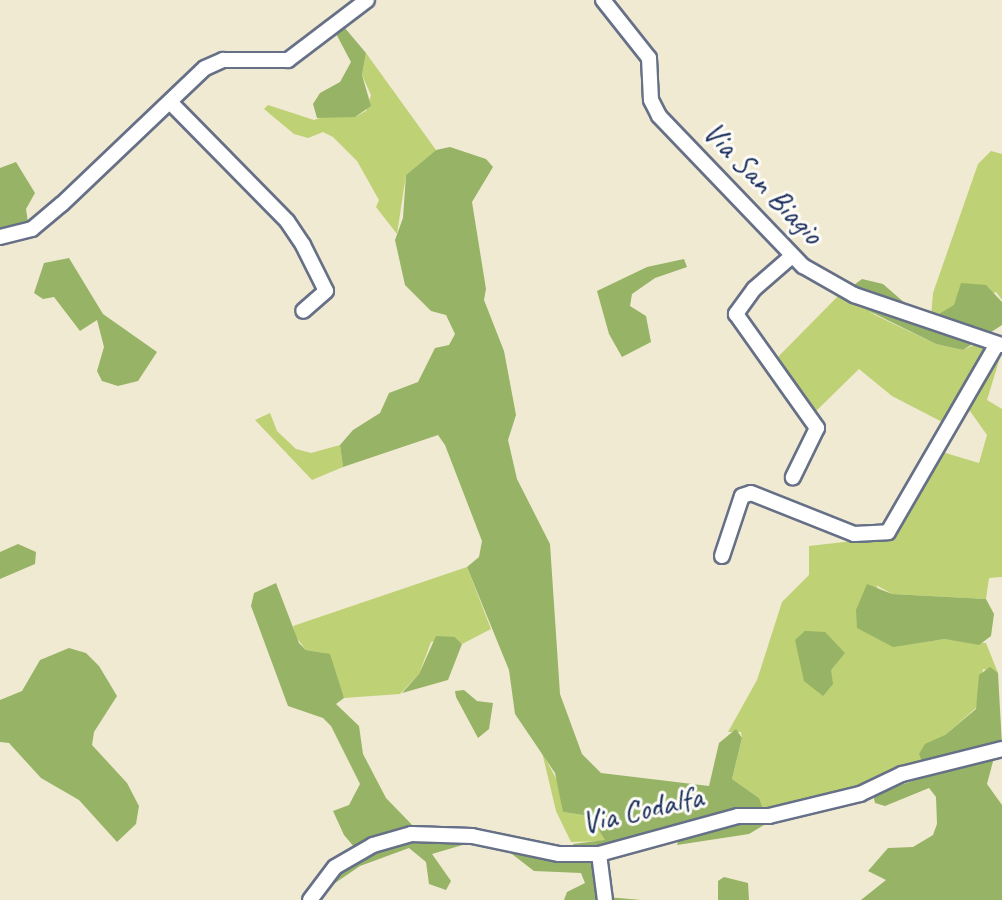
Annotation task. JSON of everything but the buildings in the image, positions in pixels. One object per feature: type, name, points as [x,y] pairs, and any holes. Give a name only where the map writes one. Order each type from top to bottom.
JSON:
[{"type":"street","points":[[0,237],[32,229],[171,103],[205,68],[223,60],[288,60],[367,0]]},
{"type":"street","name":"Via San Biagio","points":[[603,0],[649,58],[651,100],[659,116],[792,256],[854,295],[999,345]]},
{"type":"street","points":[[171,103],[287,221],[303,245],[326,291],[303,311]]},
{"type":"street","points":[[792,256],[754,289],[736,314],[817,428],[793,477]]},
{"type":"street","points":[[722,556],[742,496],[751,493],[854,534],[888,532],[999,345]]},
{"type":"street","name":"Via Codalfa","points":[[310,900],[335,867],[373,845],[411,834],[452,834],[559,854],[599,854],[738,816],[769,816],[860,794],[902,774],[1002,749]]},
{"type":"street","points":[[599,854],[605,900]]},
{"type":"green space","points":[[339,21],[366,53],[362,75],[371,106],[355,117],[317,118],[313,104],[320,93],[340,82],[351,62],[333,28]]},
{"type":"green space","points":[[366,53],[436,150],[406,175],[397,234],[376,207],[379,200],[357,161],[333,137],[323,132],[308,138],[294,134],[264,109],[268,105],[314,120],[332,114],[355,117],[366,111],[371,95],[362,75]]},
{"type":"green space","points":[[450,147],[486,159],[493,167],[472,202],[486,289],[484,300],[504,351],[516,415],[508,440],[517,479],[550,544],[560,694],[582,754],[601,773],[709,786],[719,743],[736,729],[742,738],[732,779],[759,798],[763,810],[576,852],[573,844],[605,840],[590,816],[563,812],[555,773],[515,714],[509,670],[467,567],[479,557],[482,541],[445,445],[438,435],[343,467],[340,445],[353,430],[380,413],[389,393],[418,382],[435,348],[449,345],[455,334],[446,315],[431,311],[405,285],[395,240],[403,218],[406,175],[436,150]]},
{"type":"green space","points":[[991,151],[1002,154],[1002,300],[996,292],[931,317],[933,293],[978,164]]},
{"type":"green space","points":[[16,162],[35,193],[26,209],[28,222],[0,230],[0,168]]},
{"type":"green space","points":[[69,258],[103,314],[157,352],[138,381],[118,386],[102,381],[97,371],[104,347],[97,320],[80,331],[54,297],[43,299],[34,293],[44,263]]},
{"type":"green space","points":[[684,259],[687,267],[655,278],[632,294],[630,306],[646,316],[651,342],[622,357],[609,334],[597,291],[647,267]]},
{"type":"green space","points":[[862,279],[883,284],[914,311],[934,317],[954,305],[961,283],[986,285],[1002,302],[1002,325],[963,350],[936,344],[861,307],[850,288]]},
{"type":"green space","points":[[842,292],[875,315],[936,344],[963,350],[982,341],[990,344],[944,423],[892,396],[859,369],[813,414],[775,360]]},
{"type":"green space","points":[[997,346],[1002,351],[987,400],[1002,409],[1002,577],[989,578],[986,599],[892,594],[876,585],[909,644],[945,639],[986,643],[998,673],[983,669],[976,708],[945,735],[924,766],[849,793],[759,811],[759,798],[732,779],[742,738],[741,732],[728,732],[757,680],[782,602],[809,575],[809,546],[888,537],[939,451],[979,463],[987,435],[965,404]]},
{"type":"green space","points":[[270,413],[277,431],[296,449],[311,453],[340,445],[343,467],[312,480],[255,420]]},
{"type":"green space","points":[[18,544],[36,552],[35,564],[0,579],[0,552]]},
{"type":"green space","points":[[467,567],[491,629],[462,644],[455,637],[431,642],[419,674],[400,694],[344,698],[324,653],[306,650],[296,637],[293,626]]},
{"type":"green space","points":[[276,583],[299,643],[306,650],[330,654],[344,698],[336,704],[359,726],[363,754],[386,798],[416,829],[355,848],[344,835],[333,811],[349,805],[360,784],[331,726],[323,718],[288,706],[251,606],[254,593]]},
{"type":"green space","points":[[867,584],[892,594],[986,599],[994,614],[991,636],[979,645],[945,639],[893,647],[857,628],[856,610]]},
{"type":"green space","points":[[805,631],[825,632],[845,653],[831,670],[833,684],[823,696],[804,681],[795,640]]},
{"type":"green space","points":[[436,636],[455,637],[462,644],[448,680],[402,693],[419,674]]},
{"type":"green space","points":[[69,648],[86,653],[99,666],[117,696],[94,732],[92,745],[127,783],[139,806],[136,824],[117,842],[79,800],[41,778],[9,743],[0,742],[0,700],[22,691],[40,660]]},
{"type":"green space","points":[[990,667],[998,673],[1002,745],[924,766],[919,754],[925,744],[945,735],[976,709],[979,675]]},
{"type":"green space","points":[[464,690],[477,701],[493,703],[489,729],[478,738],[456,697],[455,691]]},
{"type":"green space","points":[[542,752],[560,786],[563,812],[590,816],[606,841],[571,842],[556,811]]},
{"type":"green space","points":[[995,754],[987,784],[1002,805],[1002,900],[861,900],[886,880],[868,871],[888,848],[913,847],[933,835],[937,824],[936,797],[929,788],[885,806],[875,803],[873,794]]},
{"type":"green space","points":[[734,820],[769,822],[749,834],[677,845],[680,837]]},
{"type":"green space","points":[[396,840],[476,841],[432,854],[451,881],[446,890],[429,884],[426,862],[409,848],[360,866],[319,894],[336,868]]},
{"type":"green space","points":[[500,845],[598,855],[607,897],[641,900],[564,900],[567,892],[585,883],[581,873],[534,871]]},
{"type":"green space","points":[[724,877],[748,883],[749,900],[718,900],[718,881]]}]
